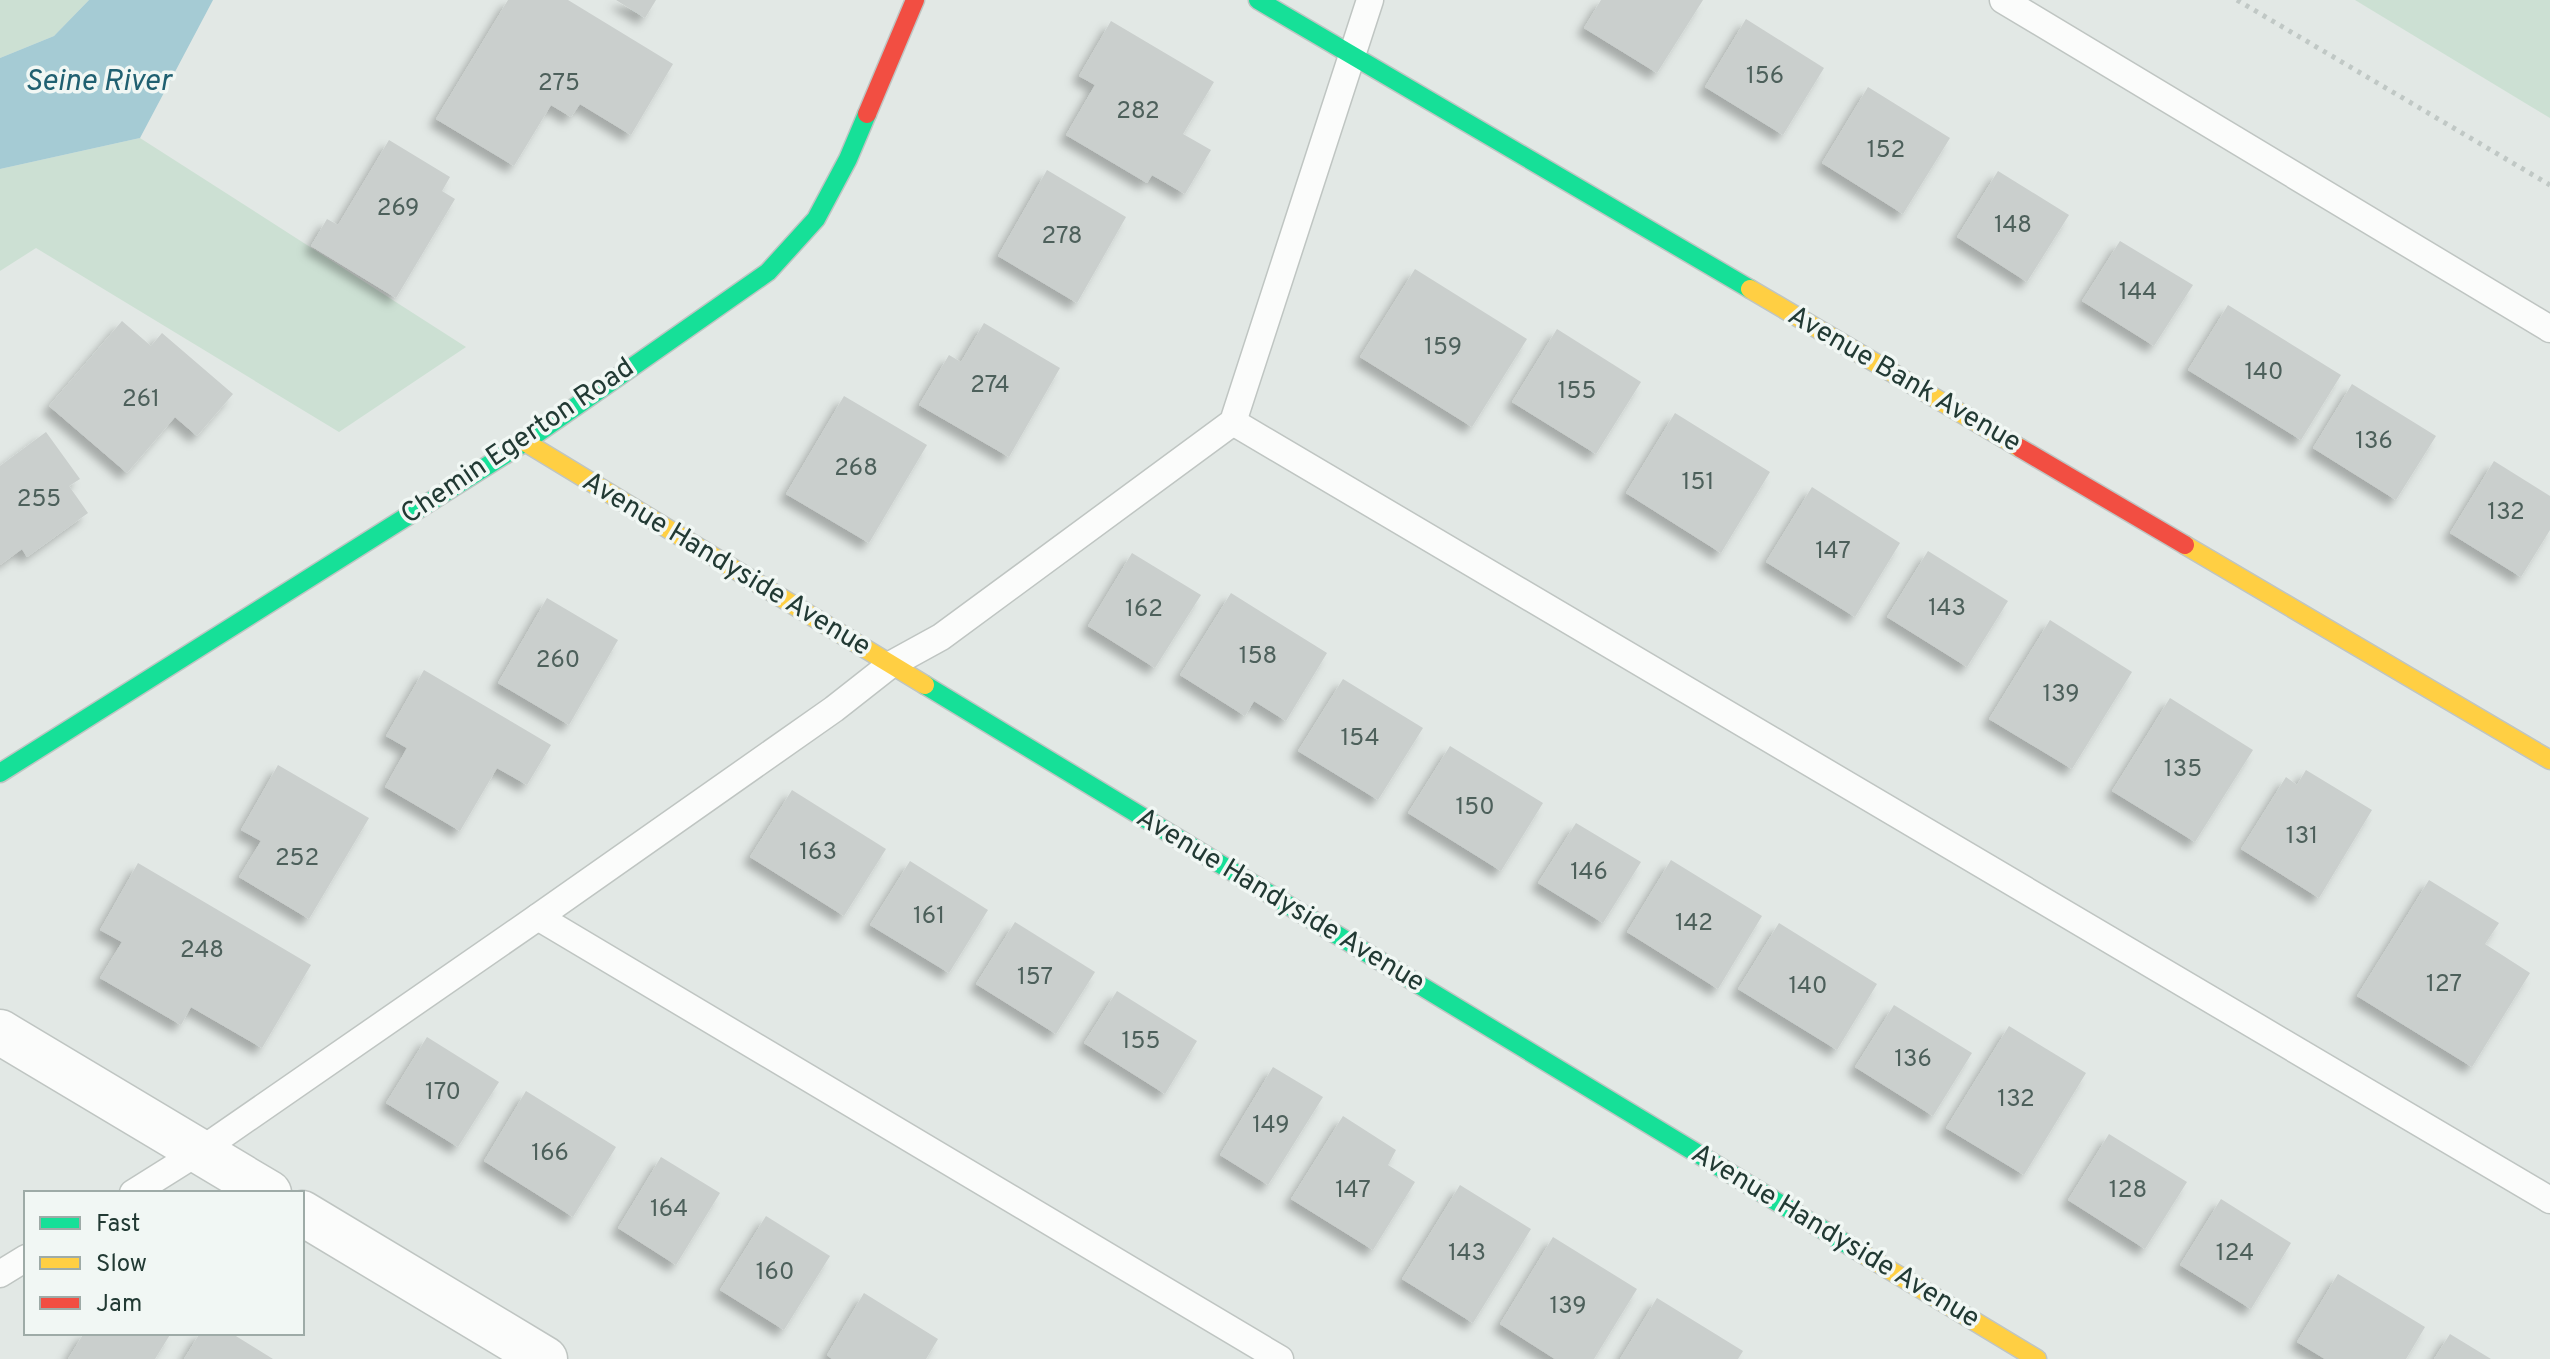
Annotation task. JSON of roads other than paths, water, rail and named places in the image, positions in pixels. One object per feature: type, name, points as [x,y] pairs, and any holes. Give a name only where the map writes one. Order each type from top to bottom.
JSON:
[{"type":"street","name":"Chemin Egerton Road","points":[[0,773],[525,442],[768,272],[816,219],[848,159],[915,0]]},
{"type":"street","name":"Avenue Bank Avenue","points":[[1258,0],[2550,760]]},
{"type":"street","name":"Avenue Handyside Avenue","points":[[525,442],[2037,1359]]},
{"type":"street","points":[[0,1032],[266,1191]]},
{"type":"street","points":[[304,1214],[545,1359]]},
{"type":"lane","points":[[136,1191],[200,1151],[538,917],[834,709],[890,665],[941,637],[1233,422],[1370,0]]},
{"type":"lane","points":[[2003,0],[2550,329]]},
{"type":"lane","points":[[1233,422],[2550,1200]]},
{"type":"lane","points":[[538,917],[1280,1359]]},
{"type":"lane","points":[[0,1274],[24,1259]]},
{"type":"water","name":"Seine River","points":[[89,0],[213,0],[140,138],[0,169],[0,58],[54,36]]}]
